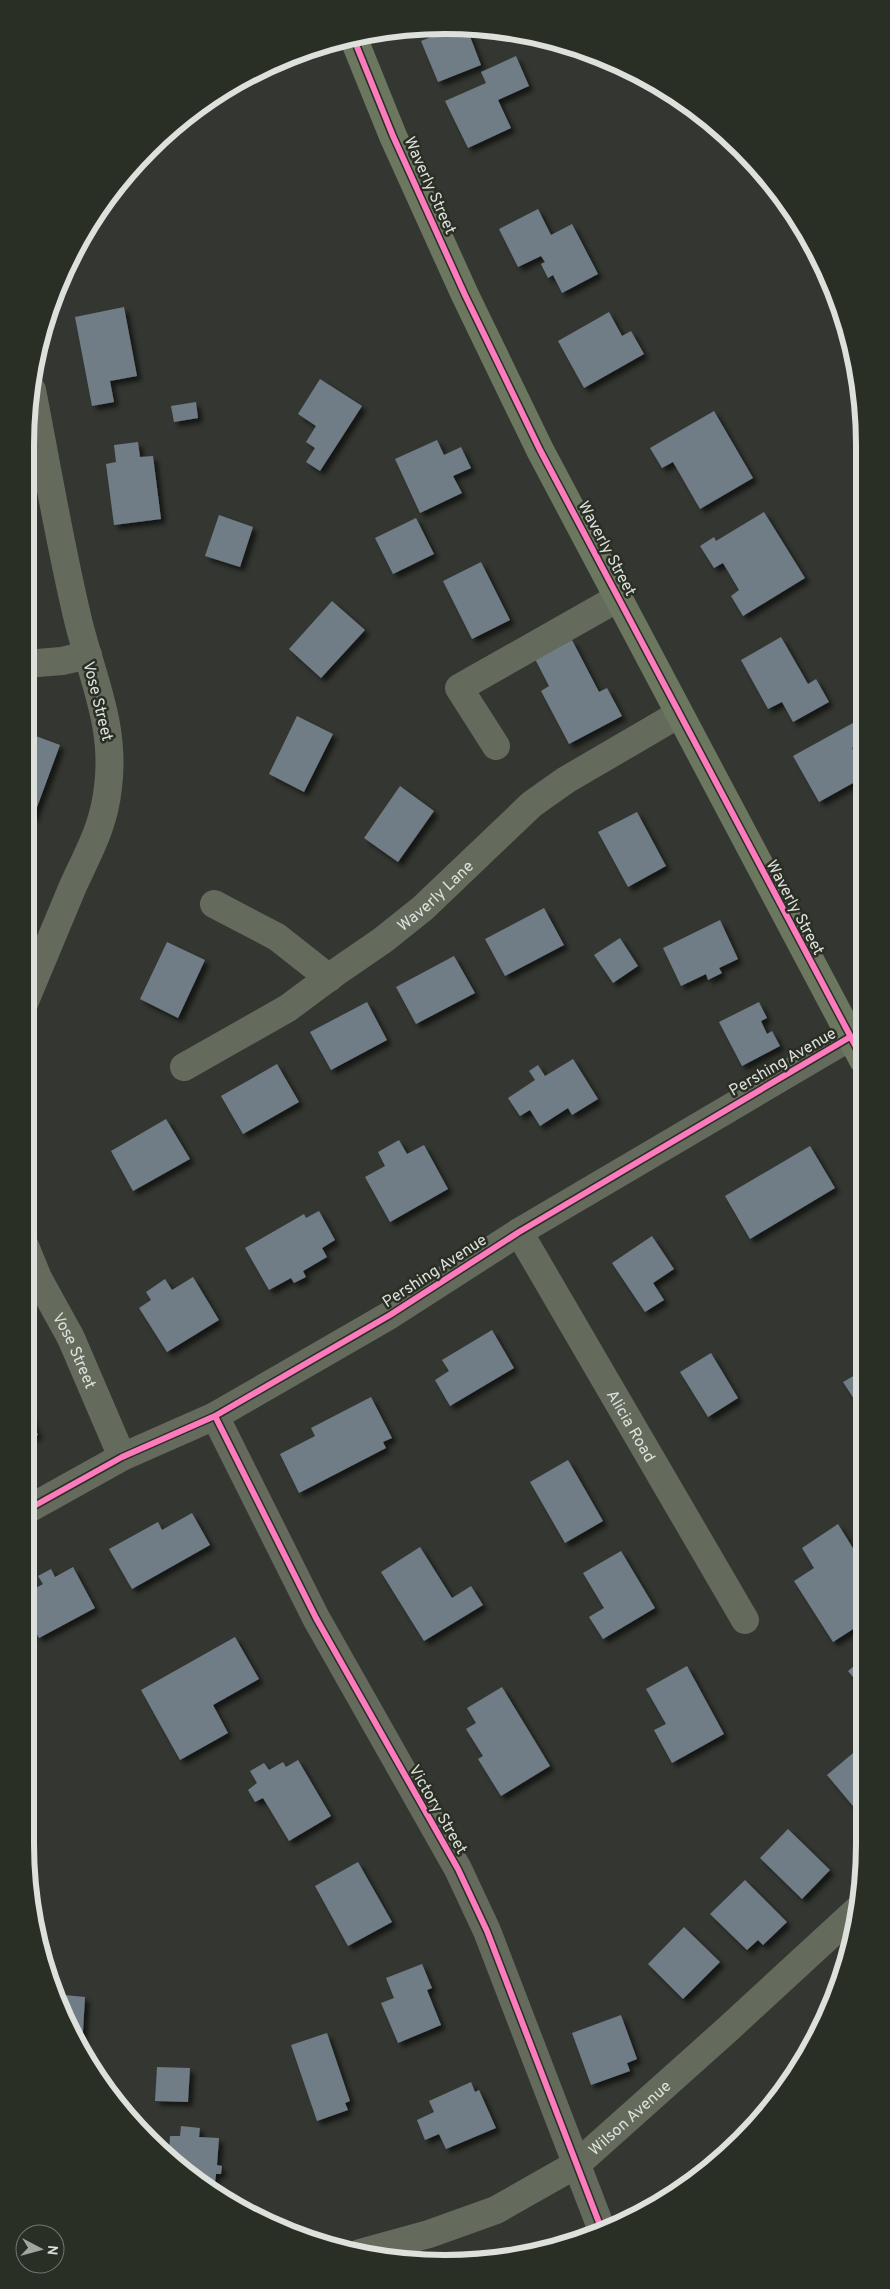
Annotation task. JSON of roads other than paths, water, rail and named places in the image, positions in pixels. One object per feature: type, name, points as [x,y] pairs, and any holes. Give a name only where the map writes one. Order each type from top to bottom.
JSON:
[{"type":"main road","name":"Waverly Street","points":[[356,44],[393,136],[464,295],[540,450],[856,1047]]},
{"type":"street","name":"Vose Street","points":[[34,980],[74,884],[92,850],[102,820],[111,757],[108,728],[78,620],[36,409]]},
{"type":"street","points":[[496,746],[459,688],[618,598]]},
{"type":"street","points":[[34,663],[88,656]]},
{"type":"street","name":"Waverly Lane","points":[[184,1067],[288,1008],[383,940],[423,908],[532,804],[566,780],[679,714]]},
{"type":"street","points":[[214,904],[277,937],[328,978]]},
{"type":"street","name":"Pershing Avenue","points":[[34,1506],[122,1457],[215,1416],[390,1315],[519,1232],[856,1050]]},
{"type":"street","name":"Alicia Road","points":[[519,1232],[745,1620]]},
{"type":"street","name":"Vose Street","points":[[34,1268],[71,1338],[122,1457]]},
{"type":"street","name":"Victory Street","points":[[215,1416],[316,1618],[458,1869],[487,1931],[600,2225]]},
{"type":"street","name":"Wilson Avenue","points":[[375,2249],[429,2234],[496,2210],[577,2164],[849,1917]]}]
